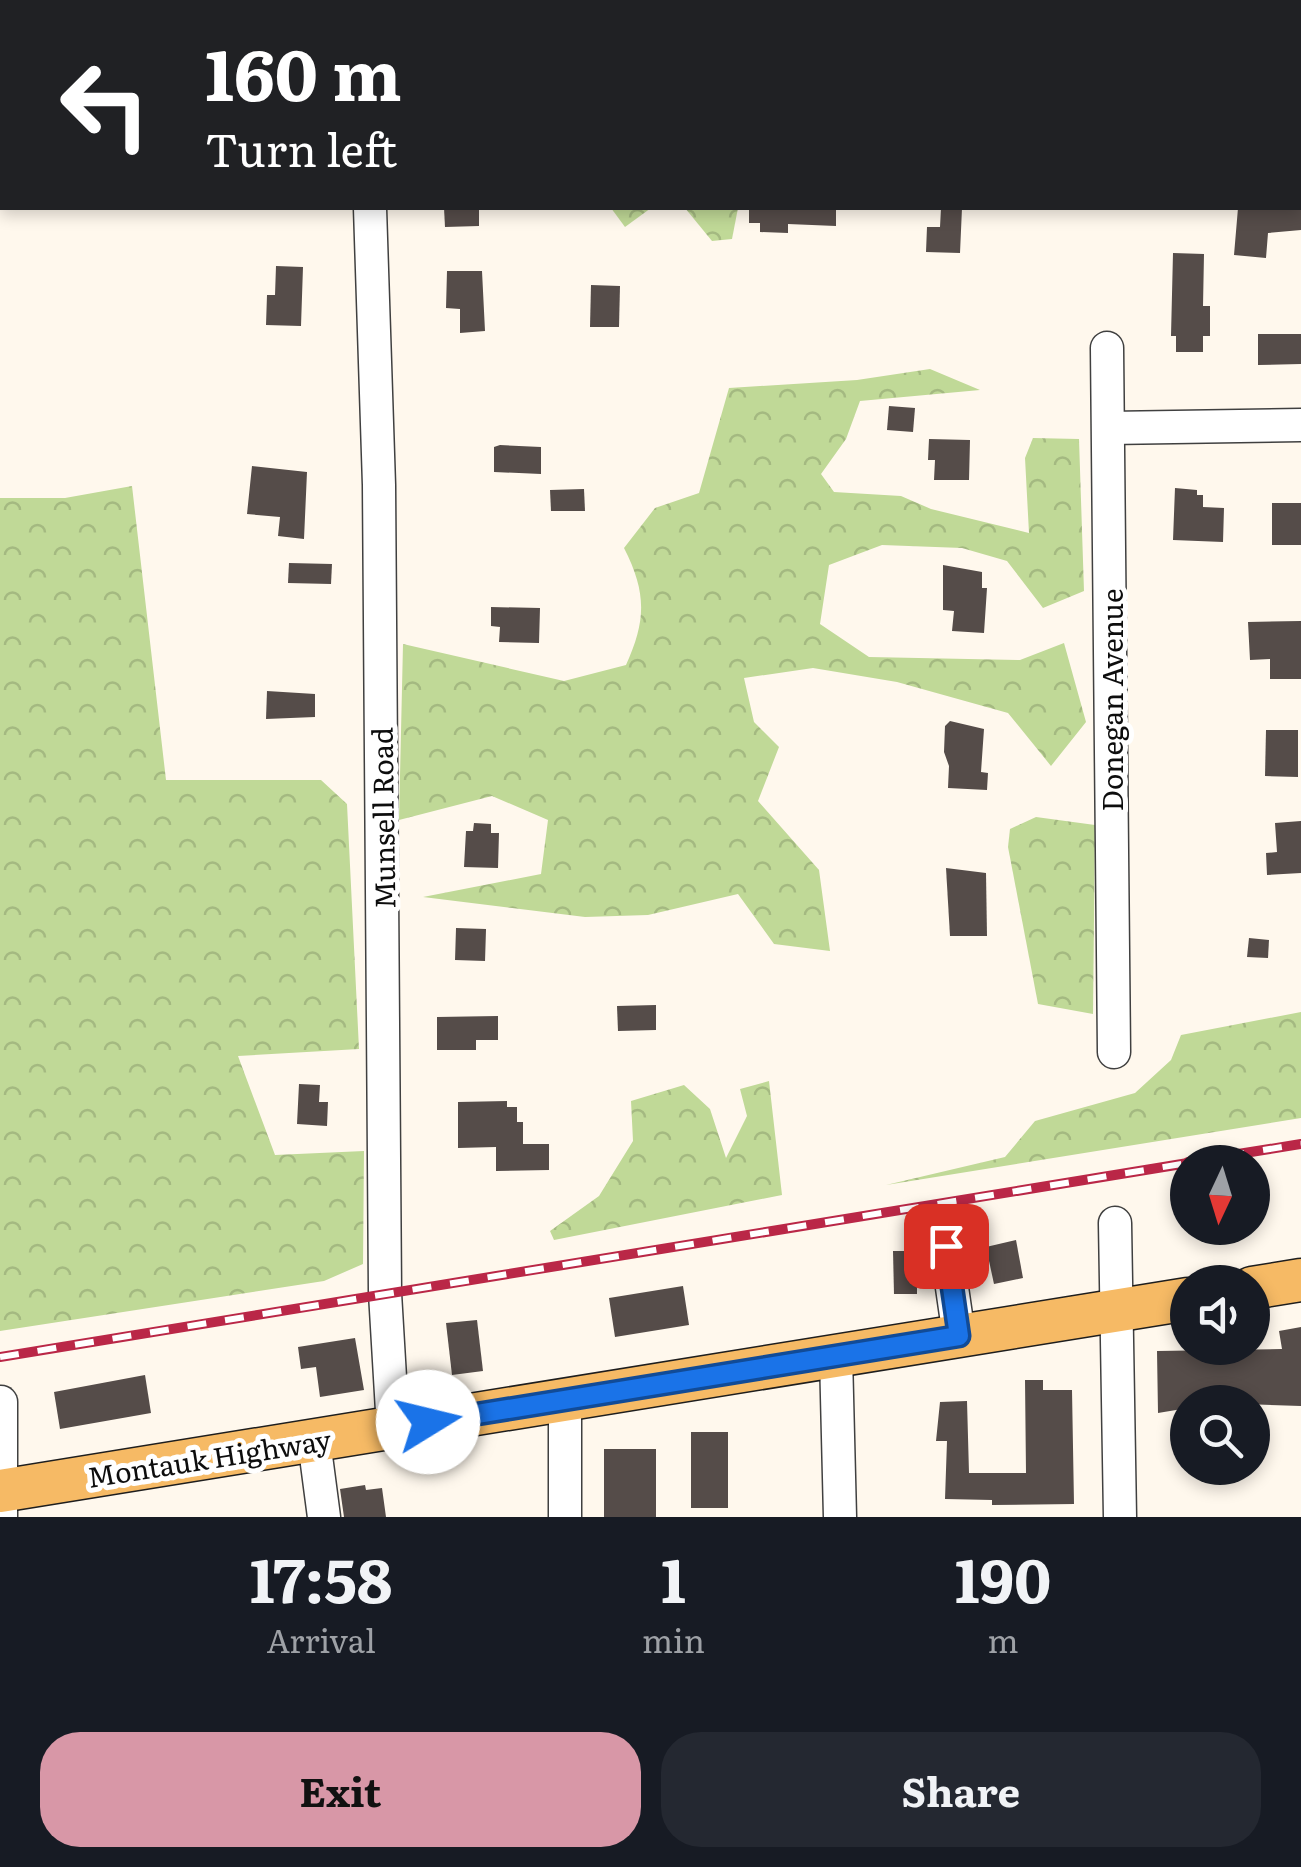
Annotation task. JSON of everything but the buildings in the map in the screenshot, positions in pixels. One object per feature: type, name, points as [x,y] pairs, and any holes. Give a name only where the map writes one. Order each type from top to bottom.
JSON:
[{"type":"main road","points":[[1270,1285],[1301,1280]]},
{"type":"main road","name":"Montauk Highway","points":[[1,1491],[1170,1302]]},
{"type":"street","name":"Munsell Road","points":[[370,210],[379,485],[386,1312],[394,1428]]},
{"type":"street","name":"Donegan Avenue","points":[[1108,348],[1114,1052]]},
{"type":"street","points":[[1110,428],[1301,425]]},
{"type":"street","points":[[1115,1224],[1120,1517]]},
{"type":"street","points":[[946,1246],[959,1336]]},
{"type":"street","points":[[836,1356],[840,1517]]},
{"type":"street","points":[[564,1400],[565,1517]]},
{"type":"street","points":[[1,1402],[1,1517]]},
{"type":"street","points":[[314,1440],[324,1517]]},
{"type":"green space","points":[[612,210],[648,210],[625,227]]},
{"type":"green space","points":[[687,210],[738,210],[732,239],[712,241]]},
{"type":"green space","points":[[930,369],[980,390],[860,401],[846,439],[821,474],[834,492],[901,496],[931,509],[1029,533],[1025,458],[1033,438],[1079,439],[1084,591],[1043,608],[1007,561],[962,548],[882,545],[829,565],[820,624],[869,657],[1020,660],[1064,643],[1086,722],[1051,766],[1008,713],[897,682],[813,668],[744,678],[754,722],[779,747],[758,801],[819,870],[830,951],[774,944],[738,894],[648,915],[585,917],[423,897],[541,874],[548,820],[492,796],[399,820],[403,644],[564,681],[626,665],[641,607],[637,579],[624,548],[655,508],[699,493],[729,388],[857,380]]},
{"type":"green space","points":[[132,486],[166,780],[321,780],[347,804],[359,1049],[238,1056],[275,1155],[364,1151],[363,1264],[324,1281],[0,1331],[0,498],[65,498]]},
{"type":"green space","points":[[1036,817],[1095,825],[1093,1014],[1038,1004],[1008,847],[1010,829]]},
{"type":"green space","points":[[1301,1012],[1301,1118],[886,1185],[1005,1157],[1035,1121],[1135,1093],[1171,1060],[1181,1035]]},
{"type":"green space","points":[[769,1081],[782,1195],[554,1240],[550,1231],[599,1196],[633,1141],[631,1101],[684,1085],[710,1109],[726,1158],[747,1116],[740,1089]]},
{"type":"railway","points":[[1270,1149],[1301,1144]]},
{"type":"railway","points":[[0,1357],[1170,1166]]},
{"type":"route","points":[[428,1422],[959,1336],[946,1246]]}]
